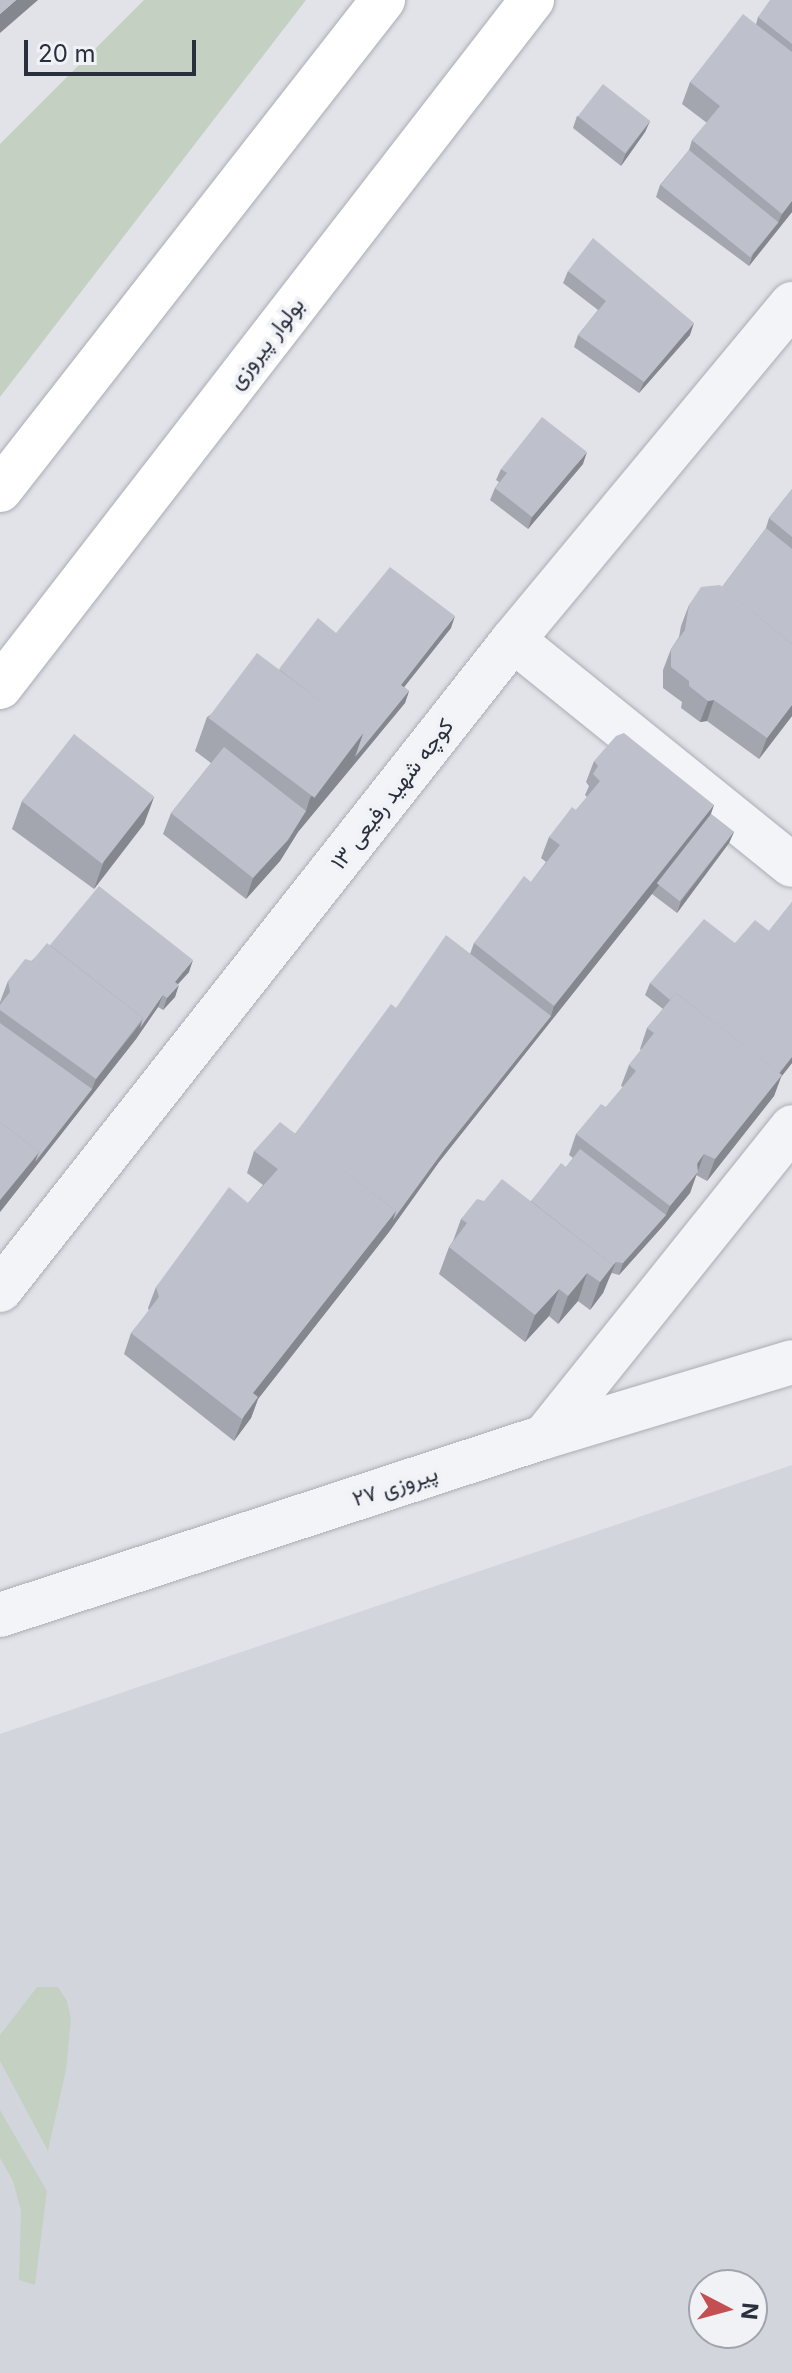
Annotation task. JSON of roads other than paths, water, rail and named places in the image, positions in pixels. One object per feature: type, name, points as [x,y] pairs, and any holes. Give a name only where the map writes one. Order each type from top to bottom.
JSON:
[{"type":"main road","points":[[0,490],[383,0]]},
{"type":"main road","name":"بولوار پیروزی","points":[[0,687],[532,0]]},
{"type":"street","name":"کوچه شهید رفیعی ۱۳","points":[[0,1290],[513,640],[792,304]]},
{"type":"street","points":[[513,640],[792,865]]},
{"type":"street","points":[[544,1437],[792,1127]]},
{"type":"street","name":"پیروزی ۲۷","points":[[0,1615],[544,1437],[792,1362]]}]
